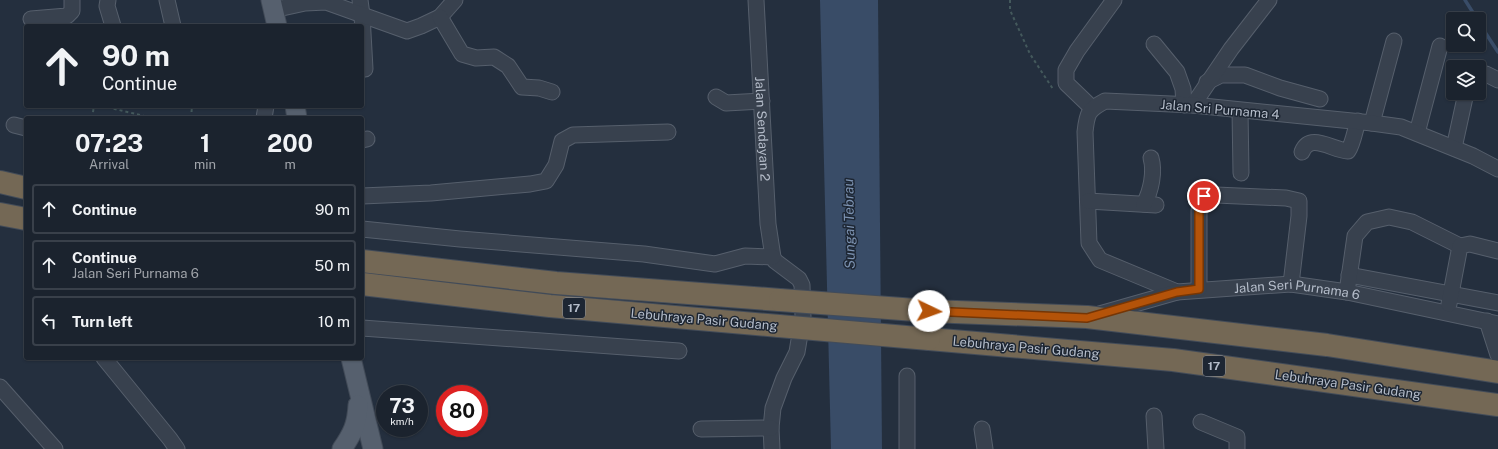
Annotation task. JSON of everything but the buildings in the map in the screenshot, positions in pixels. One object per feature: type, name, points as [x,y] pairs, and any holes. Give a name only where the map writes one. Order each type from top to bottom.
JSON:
[{"type":"highway","points":[[0,182],[24,188]]},
{"type":"highway","points":[[0,214],[24,219]]},
{"type":"highway","name":"Lebuhraya Pasir Gudang","points":[[366,262],[556,283],[929,311],[1087,318],[1327,345],[1498,372]]},
{"type":"highway","name":"Lebuhraya Pasir Gudang","points":[[366,285],[550,306],[1173,360],[1498,405]]},
{"type":"main road","points":[[351,360],[359,392],[367,447]]},
{"type":"main road","points":[[342,449],[352,435],[358,417],[359,392]]},
{"type":"street","points":[[31,19],[67,16],[72,11],[72,0]]},
{"type":"street","points":[[108,0],[107,6],[112,24]]},
{"type":"street","points":[[167,0],[173,24]]},
{"type":"street","points":[[360,0],[362,24]]},
{"type":"street","points":[[274,12],[305,3],[326,2],[407,30],[421,26],[440,17],[455,0]]},
{"type":"street","name":"Jalan Sendayan 2","points":[[756,0],[768,224],[773,257]]},
{"type":"street","points":[[1114,0],[1077,51],[1066,70],[1066,83],[1092,108],[1086,117],[1085,132],[1088,243],[1100,260],[1177,292]]},
{"type":"street","points":[[1188,105],[1268,0]]},
{"type":"street","points":[[440,17],[462,54],[476,58],[494,57],[508,66],[522,87],[539,88],[552,92]]},
{"type":"street","points":[[1302,152],[1304,146],[1310,142],[1316,142],[1339,151],[1348,151],[1351,146],[1354,132],[1365,122],[1394,41]]},
{"type":"street","points":[[1154,44],[1177,72],[1184,89],[1188,105]]},
{"type":"street","points":[[1417,133],[1440,46]]},
{"type":"street","points":[[364,51],[365,69]]},
{"type":"street","points":[[1486,74],[1498,80]]},
{"type":"street","points":[[1207,82],[1222,75],[1245,75],[1280,88],[1320,99]]},
{"type":"street","points":[[716,97],[726,103],[762,101]]},
{"type":"street","points":[[1454,148],[1464,100]]},
{"type":"street","name":"Jalan Sri Purnama 4","points":[[1092,108],[1105,101],[1188,105],[1365,122],[1401,127],[1473,156],[1498,169]]},
{"type":"street","points":[[1240,111],[1241,173]]},
{"type":"street","points":[[364,196],[431,193],[530,184],[546,180],[556,165],[562,141],[573,135],[668,132]]},
{"type":"street","points":[[1088,201],[1150,204],[1149,195],[1152,170],[1151,158]]},
{"type":"street","points":[[1199,289],[1199,211],[1204,196],[1216,195],[1286,198],[1299,201],[1299,216],[1291,284]]},
{"type":"street","points":[[1347,292],[1355,236],[1367,222],[1389,217],[1412,222],[1460,246],[1470,244],[1498,251]]},
{"type":"street","points":[[364,229],[460,239],[644,254],[715,264],[745,256],[773,257],[775,261],[799,279],[802,285],[803,316],[797,352],[784,378],[773,408],[771,428],[772,449]]},
{"type":"street","points":[[1447,312],[1460,246]]},
{"type":"street","points":[[1349,275],[1498,303]]},
{"type":"street","name":"Jalan Seri Purnama 6","points":[[1087,318],[1177,292],[1199,289],[1291,284],[1347,292],[1493,322]]},
{"type":"street","points":[[1493,322],[1498,355]]},
{"type":"street","points":[[364,328],[679,350]]},
{"type":"street","points":[[106,360],[173,444]]},
{"type":"street","points":[[907,376],[907,449]]},
{"type":"street","points":[[0,387],[54,449]]},
{"type":"street","points":[[1154,416],[1156,449]]},
{"type":"street","points":[[1201,422],[1237,437],[1237,449]]},
{"type":"street","points":[[701,429],[771,428]]},
{"type":"street","points":[[982,428],[985,449]]},
{"type":"path","points":[[1010,0],[1010,10],[1030,54],[1056,93]]},
{"type":"path","points":[[110,108],[144,116]]},
{"type":"water","name":"Sungai Tebrau","points":[[820,0],[878,0],[882,449],[831,449]]},
{"type":"waterway","points":[[1465,0],[1473,12]]},
{"type":"waterway","points":[[1486,34],[1498,52]]},
{"type":"route","points":[[929,311],[1087,318],[1177,292],[1199,289],[1199,211],[1204,196]]}]
